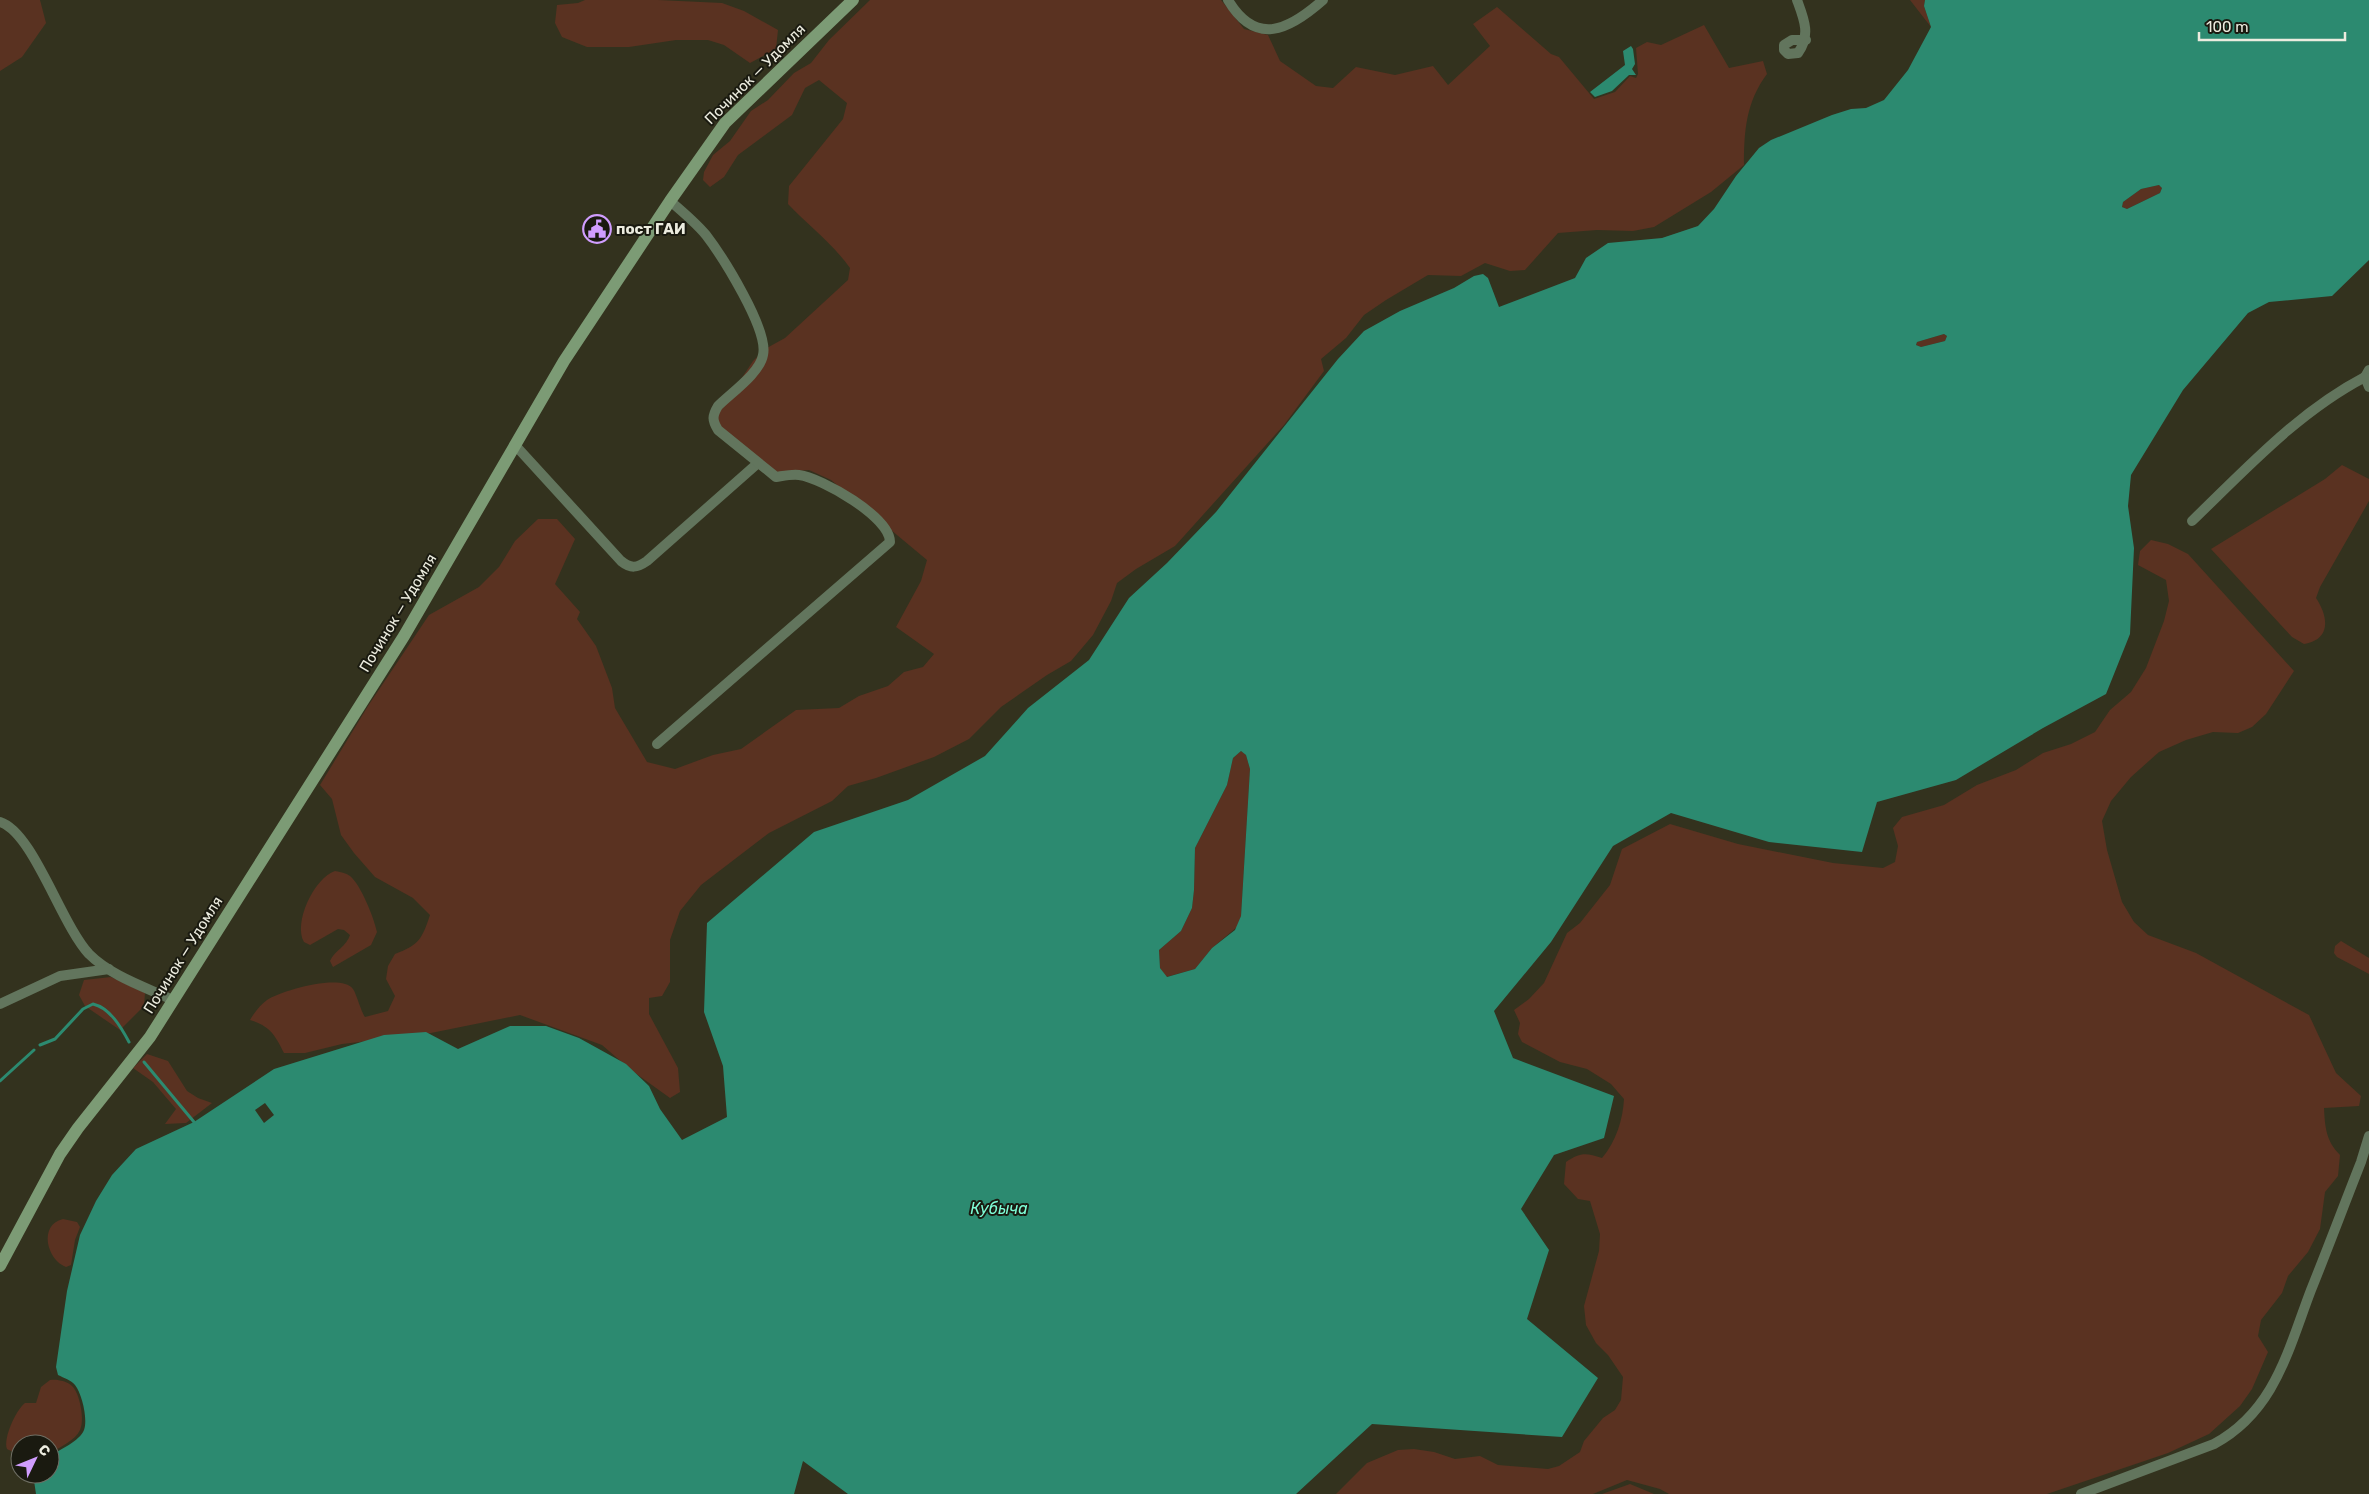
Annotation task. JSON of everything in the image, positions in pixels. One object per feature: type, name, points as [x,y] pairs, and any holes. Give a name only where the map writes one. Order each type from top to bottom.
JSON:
[{"type":"main road","name":"Починок — Удомля","points":[[0,1266],[60,1154],[78,1128],[150,1037],[404,636],[564,361],[670,201],[725,123],[853,0]]},
{"type":"street","points":[[1228,0],[1246,23],[1256,29],[1266,31],[1289,24],[1323,0]]},
{"type":"street","points":[[1797,0],[1806,25],[1806,40]]},
{"type":"street","points":[[657,744],[890,542],[888,532],[871,514],[827,483],[798,474],[776,477],[718,430],[713,422],[713,414],[718,406],[760,366],[764,354],[762,334],[727,267],[707,236],[670,201]]},
{"type":"street","points":[[2192,521],[2297,422],[2342,388],[2368,378]]},
{"type":"street","points":[[515,445],[621,561],[635,568],[647,561],[758,463]]},
{"type":"street","points":[[0,822],[14,830],[29,848],[75,935],[88,952],[109,969],[173,1000]]},
{"type":"street","points":[[0,1004],[60,976],[109,969]]},
{"type":"street","points":[[2081,1494],[2214,1444],[2232,1434],[2259,1407],[2289,1352],[2361,1162],[2369,1136]]},
{"type":"shaded area","points":[[0,0],[40,0],[46,23],[22,57],[0,71]]},
{"type":"shaded area","points":[[585,0],[658,0],[722,3],[744,11],[778,30],[776,49],[750,63],[724,45],[708,40],[676,40],[629,47],[587,47],[562,37],[555,23],[557,5],[578,3]]},
{"type":"shaded area","points":[[870,0],[1221,0],[1244,29],[1268,35],[1280,61],[1316,86],[1333,88],[1356,67],[1395,75],[1433,66],[1448,85],[1490,46],[1473,24],[1497,7],[1551,54],[1559,57],[1594,99],[1615,92],[1630,76],[1636,78],[1638,74],[1636,48],[1647,42],[1661,45],[1704,25],[1729,68],[1763,61],[1767,74],[1750,106],[1746,129],[1744,165],[1711,192],[1654,227],[1633,231],[1597,230],[1558,233],[1525,270],[1510,271],[1485,263],[1461,276],[1428,275],[1364,315],[1346,338],[1321,359],[1324,371],[1284,425],[1175,546],[1136,569],[1117,583],[1111,601],[1093,635],[1071,661],[1001,707],[969,739],[934,757],[848,786],[832,801],[769,833],[701,885],[680,911],[670,940],[670,982],[662,996],[649,998],[649,1014],[678,1068],[680,1092],[670,1098],[631,1070],[602,1045],[520,1015],[421,1035],[342,1044],[305,1053],[284,1053],[278,1041],[267,1028],[250,1020],[262,1004],[274,996],[297,988],[324,983],[336,983],[353,989],[365,1017],[388,1011],[395,996],[386,979],[388,966],[395,954],[415,944],[422,936],[430,915],[413,898],[375,877],[354,853],[341,835],[332,799],[320,785],[368,706],[429,615],[479,587],[499,567],[515,541],[538,519],[557,519],[575,539],[555,584],[580,612],[577,619],[596,646],[612,688],[615,708],[647,762],[675,769],[713,755],[741,749],[796,710],[839,708],[859,696],[888,686],[904,672],[923,667],[934,654],[896,627],[921,581],[927,560],[831,480],[809,470],[771,473],[720,429],[716,417],[753,361],[765,349],[785,338],[848,280],[850,268],[843,259],[788,204],[789,186],[843,119],[847,103],[819,80],[805,88],[792,115],[738,155],[724,177],[710,187],[703,180],[704,172],[713,155],[730,141],[751,111],[768,100],[794,73],[811,63],[829,40]]},
{"type":"shaded area","points":[[1910,0],[1925,0],[1924,6],[1931,27]]},
{"type":"shaded area","points":[[2159,185],[2162,188],[2160,193],[2127,209],[2122,207],[2123,202],[2141,189]]},
{"type":"shaded area","points":[[1944,334],[1947,336],[1945,341],[1921,347],[1916,345],[1917,342]]},
{"type":"shaded area","points":[[2342,465],[2369,479],[2369,501],[2320,587],[2316,598],[2325,619],[2323,632],[2313,641],[2304,644],[2292,637],[2211,549],[2325,479]]},
{"type":"shaded area","points":[[2151,540],[2168,544],[2188,554],[2294,671],[2266,714],[2252,727],[2238,733],[2213,732],[2186,740],[2159,752],[2131,777],[2111,801],[2102,821],[2107,850],[2122,902],[2134,922],[2148,935],[2196,953],[2309,1015],[2336,1073],[2361,1096],[2359,1106],[2324,1108],[2329,1139],[2340,1155],[2338,1176],[2325,1192],[2320,1229],[2308,1252],[2288,1276],[2282,1293],[2261,1320],[2258,1336],[2268,1352],[2252,1389],[2240,1406],[2209,1434],[2168,1453],[2047,1494],[1669,1494],[1660,1489],[1627,1480],[1593,1494],[1336,1494],[1367,1463],[1398,1450],[1414,1449],[1434,1452],[1455,1459],[1480,1456],[1498,1465],[1548,1469],[1559,1466],[1580,1452],[1584,1441],[1603,1418],[1615,1410],[1621,1400],[1623,1377],[1608,1355],[1596,1343],[1586,1325],[1584,1306],[1599,1251],[1600,1234],[1590,1201],[1578,1199],[1564,1184],[1566,1162],[1584,1154],[1602,1158],[1607,1152],[1618,1130],[1624,1099],[1611,1084],[1587,1069],[1560,1062],[1522,1042],[1518,1034],[1520,1023],[1514,1010],[1529,999],[1544,983],[1567,933],[1580,923],[1610,885],[1622,849],[1670,824],[1738,844],[1833,863],[1883,868],[1895,862],[1898,846],[1893,828],[1902,817],[1944,805],[1977,785],[2016,770],[2043,753],[2071,744],[2095,732],[2110,710],[2131,692],[2146,668],[2164,621],[2169,601],[2166,580],[2138,565],[2140,551]]},
{"type":"shaded area","points":[[1241,751],[1246,755],[1250,769],[1241,916],[1237,927],[1212,948],[1195,969],[1166,977],[1160,968],[1159,950],[1181,931],[1192,908],[1195,848],[1227,785],[1233,758]]},
{"type":"shaded area","points":[[335,871],[347,874],[354,880],[366,902],[377,932],[371,945],[333,967],[330,961],[350,935],[344,930],[338,929],[310,945],[304,942],[301,934],[301,924],[303,913],[313,892],[327,875]]},
{"type":"shaded area","points":[[2341,941],[2369,958],[2369,974],[2337,957],[2334,953],[2335,946]]},
{"type":"shaded area","points":[[111,977],[145,993],[144,1006],[120,1030],[85,1006],[79,995],[84,980]]},
{"type":"shaded area","points":[[147,1054],[168,1061],[187,1091],[198,1098],[212,1103],[186,1123],[165,1124],[176,1109],[153,1082],[133,1068]]},
{"type":"shaded area","points":[[63,1219],[77,1222],[80,1227],[75,1240],[71,1265],[66,1267],[54,1257],[48,1243],[50,1228],[55,1222]]},
{"type":"shaded area","points":[[50,1380],[59,1380],[70,1384],[75,1390],[82,1414],[78,1434],[60,1448],[60,1434],[10,1434],[10,1450],[7,1449],[6,1444],[9,1431],[18,1412],[25,1403],[36,1403],[41,1387]]},
{"type":"shaded area","points":[[1630,1484],[1654,1494],[1602,1494]]},
{"type":"water","name":"Кубыча","points":[[1925,0],[2369,0],[2369,260],[2332,296],[2269,302],[2248,313],[2183,390],[2131,475],[2128,506],[2134,548],[2130,634],[2106,694],[2043,728],[1956,780],[1877,802],[1862,852],[1769,842],[1671,813],[1613,846],[1551,942],[1494,1011],[1513,1058],[1614,1096],[1604,1138],[1554,1155],[1521,1209],[1549,1250],[1527,1319],[1598,1378],[1562,1437],[1372,1424],[1296,1494],[848,1494],[803,1461],[794,1494],[36,1494],[34,1484],[60,1484],[60,1450],[82,1434],[85,1425],[84,1407],[78,1389],[72,1382],[58,1375],[56,1367],[67,1291],[80,1235],[96,1201],[112,1175],[136,1149],[194,1122],[274,1069],[384,1035],[426,1032],[458,1049],[510,1026],[546,1026],[579,1038],[626,1064],[649,1086],[660,1109],[682,1140],[727,1117],[723,1066],[704,1012],[707,923],[814,832],[908,800],[985,756],[1028,708],[1089,660],[1129,598],[1167,563],[1216,512],[1338,359],[1364,331],[1400,311],[1454,288],[1474,276],[1483,274],[1488,278],[1499,307],[1575,278],[1586,258],[1608,243],[1662,238],[1698,226],[1714,209],[1736,176],[1759,148],[1771,140],[1832,115],[1851,109],[1866,108],[1884,100],[1908,70],[1931,27],[1924,6]],"holes":[[[2159,185],[2162,188],[2160,193],[2127,209],[2122,207],[2123,202],[2141,189]],[[1944,334],[1947,336],[1945,341],[1921,347],[1916,345],[1917,342]],[[1241,751],[1246,755],[1250,769],[1241,916],[1235,930],[1212,948],[1195,969],[1167,977],[1160,968],[1159,950],[1181,931],[1192,908],[1195,848],[1227,785],[1233,758]]]},
{"type":"water","points":[[1631,46],[1635,64],[1632,69],[1636,75],[1629,75],[1612,91],[1595,97],[1590,92],[1625,65],[1623,51]]},
{"type":"pier","points":[[265,1103],[274,1115],[264,1123],[255,1110]]},
{"type":"waterway","points":[[40,1045],[55,1039],[83,1009],[93,1004],[110,1014],[119,1024],[129,1042]]},
{"type":"waterway","points":[[0,1081],[34,1050]]},
{"type":"waterway","points":[[144,1062],[194,1122]]},
{"type":"place","name":"пост ГАИ","points":[[597,229]]}]
